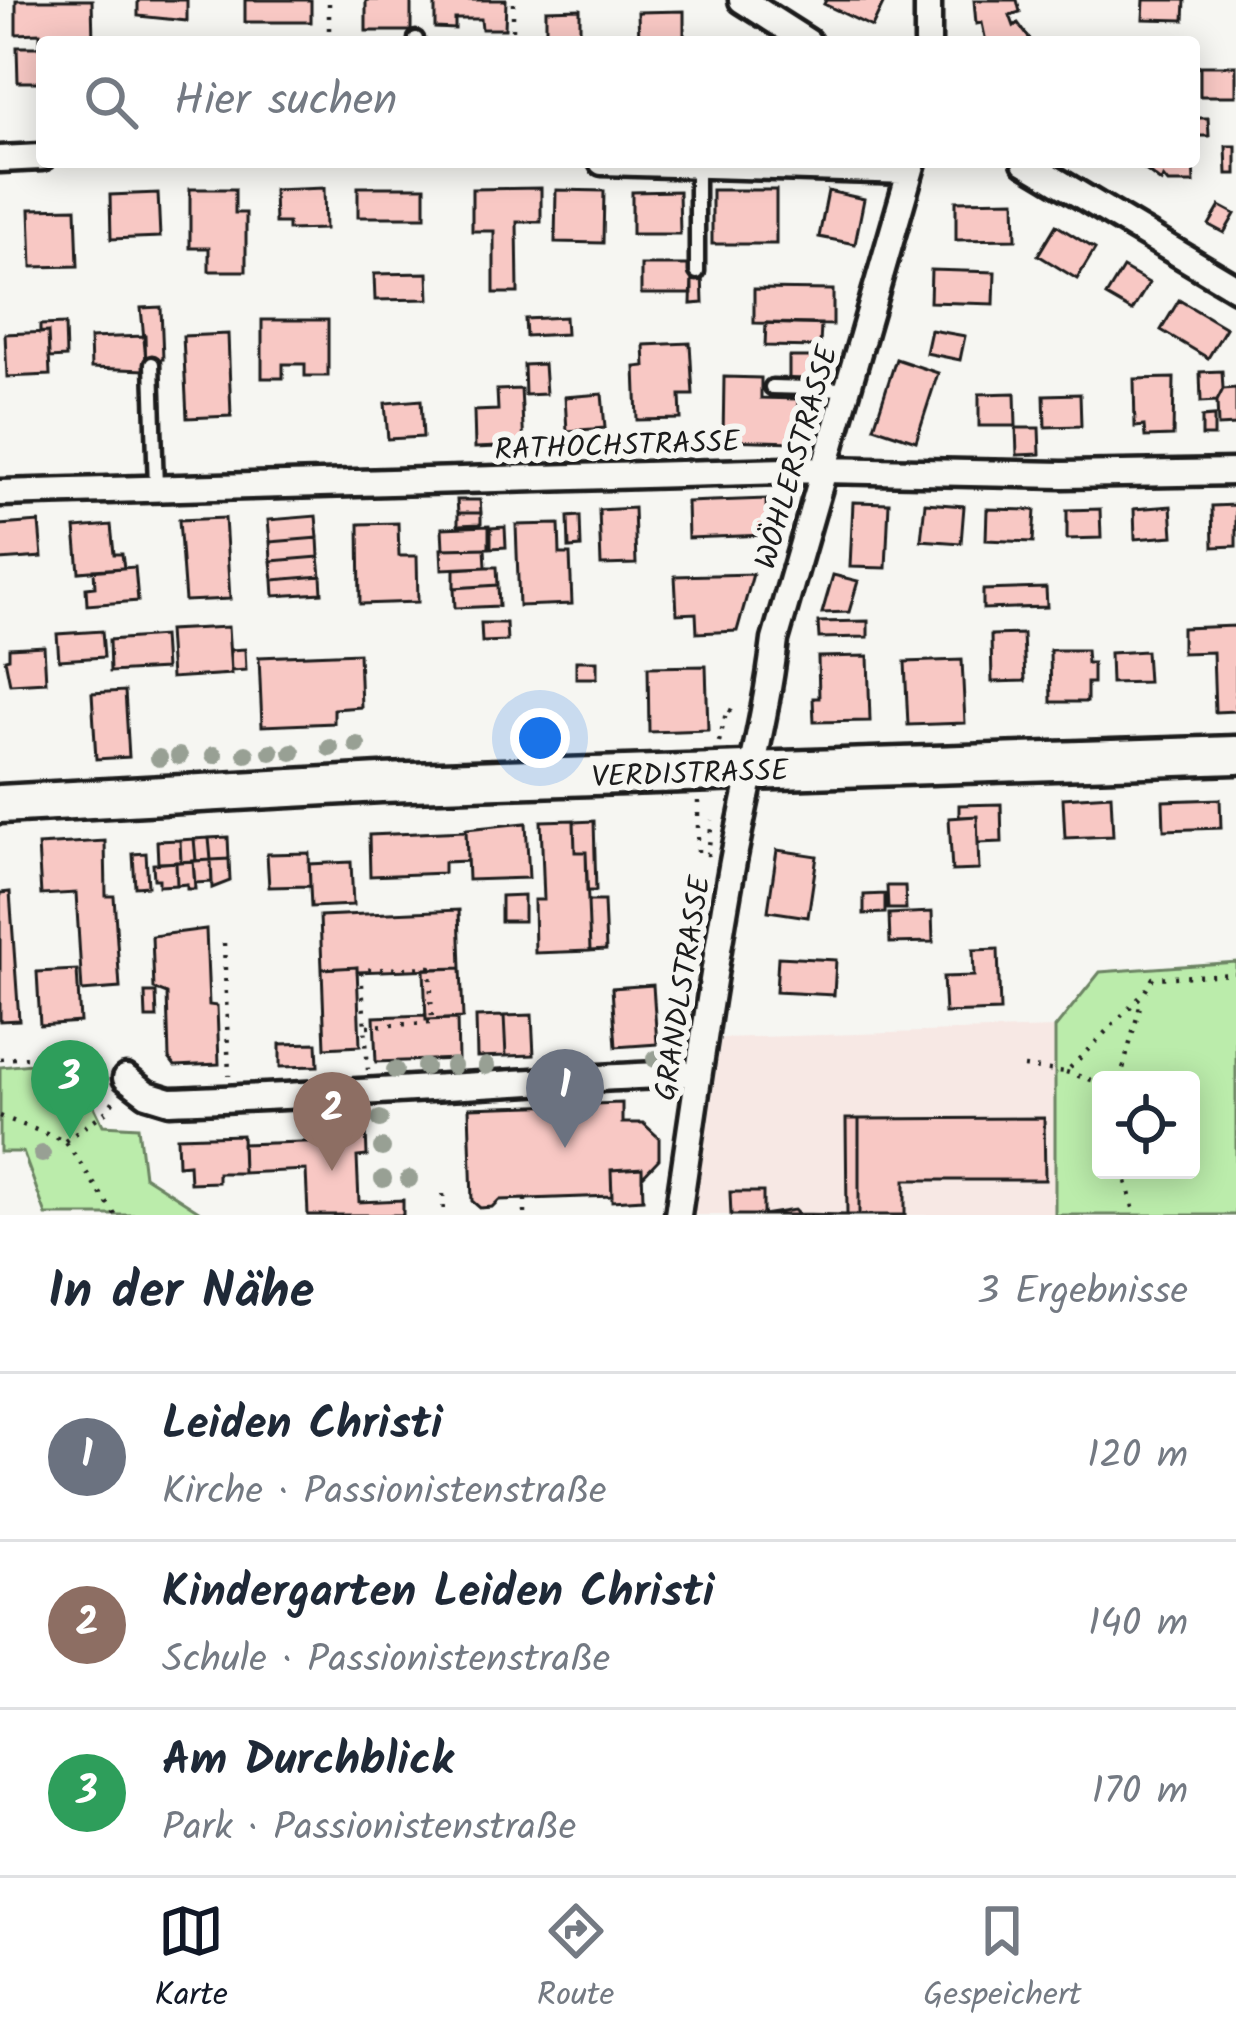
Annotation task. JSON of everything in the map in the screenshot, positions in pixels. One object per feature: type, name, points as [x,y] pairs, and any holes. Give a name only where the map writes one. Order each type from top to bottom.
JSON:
[{"type":"main road","name":"VERDISTRASSE","points":[[0,804],[213,790],[1236,755]]},
{"type":"street","points":[[742,0],[799,36]]},
{"type":"street","points":[[928,0],[928,36]]},
{"type":"street","points":[[0,159],[36,157]]},
{"type":"street","name":"WÖHLERSTRASSE","points":[[753,771],[766,718],[775,640],[911,168]]},
{"type":"street","points":[[1035,168],[1236,288]]},
{"type":"street","name":"RATHOCHSTRASSE","points":[[0,493],[822,470],[1063,475],[1236,472]]},
{"type":"street","name":"GRANDLSTRASSE","points":[[678,1215],[719,937],[753,771]]},
{"type":"street","points":[[126,1078],[147,1094],[170,1101],[698,1073]]},
{"type":"lane","points":[[697,168],[698,272]]},
{"type":"lane","points":[[152,364],[156,488]]},
{"type":"lane","points":[[772,387],[846,389]]},
{"type":"path","points":[[329,0],[329,36]]},
{"type":"path","points":[[513,0],[513,36]]},
{"type":"path","points":[[720,738],[728,709],[738,712],[735,724]]},
{"type":"path","points":[[698,801],[698,853],[707,854],[712,820]]},
{"type":"path","points":[[224,943],[230,1099]]},
{"type":"path","points":[[430,967],[432,1023],[367,1026],[363,1026],[362,970],[430,967]]},
{"type":"path","points":[[1066,1072],[1144,994],[1154,978],[1236,974]]},
{"type":"path","points":[[1123,1071],[1144,994]]},
{"type":"path","points":[[367,1026],[369,1093]]},
{"type":"path","points":[[0,1059],[72,1054],[126,1078],[107,1110],[65,1141]]},
{"type":"path","points":[[1024,1066],[1092,1080]]},
{"type":"path","points":[[0,1116],[65,1141],[115,1215]]},
{"type":"path","points":[[1124,1179],[1135,1215]]},
{"type":"path","points":[[443,1194],[444,1215]]},
{"type":"path","points":[[525,1199],[525,1215]]},
{"type":"shaded area","points":[[1055,1028],[1055,1215],[694,1215],[721,1038]]},
{"type":"green space","points":[[1236,962],[1236,1215],[1055,1215],[1055,1028],[1100,972]]},
{"type":"green space","points":[[73,1063],[103,1125],[138,1127],[144,1176],[205,1215],[46,1215],[23,1152],[0,1152],[0,1067]]},
{"type":"building","points":[[16,0],[92,0],[93,36],[16,34]]},
{"type":"building","points":[[138,0],[187,0],[187,21],[138,16]]},
{"type":"building","points":[[245,0],[311,0],[311,22],[245,22]]},
{"type":"building","points":[[366,0],[411,0],[411,31],[366,31]]},
{"type":"building","points":[[435,0],[506,0],[505,29],[482,29],[481,19],[455,19],[455,29],[435,28]]},
{"type":"building","points":[[826,0],[885,0],[872,27],[824,4]]},
{"type":"building","points":[[974,0],[1017,0],[1020,12],[1010,15],[1014,26],[1018,23],[1028,36],[985,36],[982,23],[976,24]]},
{"type":"building","points":[[1144,0],[1185,0],[1184,20],[1143,19]]},
{"type":"building","points":[[580,9],[580,36],[546,36],[546,10]]},
{"type":"building","points":[[684,11],[684,36],[639,36],[638,12]]},
{"type":"building","points":[[17,47],[36,47],[36,82],[18,82]]},
{"type":"building","points":[[1200,66],[1236,66],[1236,96],[1200,96]]},
{"type":"building","points":[[1200,118],[1208,118],[1209,136],[1200,136]]},
{"type":"building","points":[[1226,146],[1236,146],[1236,174],[1227,174]]},
{"type":"building","points":[[1143,168],[1193,168],[1194,183],[1168,183],[1163,177],[1161,182]]},
{"type":"building","points":[[358,187],[425,187],[425,217],[358,217]]},
{"type":"building","points":[[324,188],[325,229],[288,230],[288,223],[275,223],[274,190]]},
{"type":"building","points":[[541,188],[541,222],[517,222],[518,293],[494,293],[494,231],[472,231],[472,189]]},
{"type":"building","points":[[190,189],[235,189],[235,213],[246,213],[246,271],[209,271],[209,248],[190,248]]},
{"type":"building","points":[[556,190],[604,191],[603,243],[555,242]]},
{"type":"building","points":[[712,190],[776,190],[776,244],[712,244]]},
{"type":"building","points":[[679,191],[680,234],[632,234],[632,192]]},
{"type":"building","points":[[828,191],[864,199],[855,244],[819,237]]},
{"type":"building","points":[[158,193],[160,237],[111,239],[110,195]]},
{"type":"building","points":[[1015,200],[1016,239],[956,240],[956,201]]},
{"type":"building","points":[[1220,206],[1235,214],[1224,233],[1209,225]]},
{"type":"building","points":[[76,208],[78,266],[32,267],[30,209]]},
{"type":"building","points":[[1056,225],[1095,249],[1077,279],[1038,255]]},
{"type":"building","points":[[641,265],[692,265],[692,294],[641,294]]},
{"type":"building","points":[[1123,268],[1149,283],[1132,311],[1106,296]]},
{"type":"building","points":[[931,270],[995,272],[994,304],[930,302]]},
{"type":"building","points":[[428,273],[429,299],[375,300],[374,274]]},
{"type":"building","points":[[702,273],[703,303],[691,304],[692,274]]},
{"type":"building","points":[[754,289],[833,290],[833,325],[754,323]]},
{"type":"building","points":[[1179,300],[1226,328],[1208,358],[1161,330]]},
{"type":"building","points":[[161,307],[163,359],[146,360],[141,308]]},
{"type":"building","points":[[565,317],[566,334],[526,336],[525,319]]},
{"type":"building","points":[[262,320],[328,320],[328,376],[305,376],[305,364],[283,364],[283,378],[262,378]]},
{"type":"building","points":[[766,323],[821,324],[820,347],[765,346]]},
{"type":"building","points":[[65,324],[66,357],[49,358],[48,332],[40,333],[40,325]]},
{"type":"building","points":[[931,330],[965,336],[960,360],[926,353]]},
{"type":"building","points":[[48,332],[50,375],[7,377],[5,334]]},
{"type":"building","points":[[228,334],[231,416],[187,418],[183,336]]},
{"type":"building","points":[[145,336],[146,370],[91,368],[90,338]]},
{"type":"building","points":[[690,343],[693,395],[680,395],[681,419],[637,420],[635,367],[645,366],[644,345]]},
{"type":"building","points":[[789,357],[813,357],[813,382],[789,382]]},
{"type":"building","points":[[896,359],[938,373],[916,441],[874,427]]},
{"type":"building","points":[[544,364],[546,394],[525,395],[524,365]]},
{"type":"building","points":[[1222,371],[1223,389],[1217,401],[1201,402],[1200,372]]},
{"type":"building","points":[[724,377],[761,378],[761,398],[798,399],[797,442],[723,440]]},
{"type":"building","points":[[1174,378],[1173,436],[1145,437],[1144,426],[1135,427],[1134,379]]},
{"type":"building","points":[[1236,388],[1236,425],[1218,426],[1217,401],[1223,389]]},
{"type":"building","points":[[521,389],[524,446],[475,448],[474,411],[498,410],[497,390]]},
{"type":"building","points":[[1015,393],[1016,426],[979,426],[979,394]]},
{"type":"building","points":[[602,394],[605,428],[567,431],[565,397]]},
{"type":"building","points":[[1080,394],[1081,426],[1045,427],[1044,395]]},
{"type":"building","points":[[421,400],[423,437],[388,439],[385,403]]},
{"type":"building","points":[[1214,416],[1214,436],[1202,436],[1202,417]]},
{"type":"building","points":[[1016,428],[1039,428],[1040,454],[1017,455]]},
{"type":"building","points":[[766,499],[767,535],[688,538],[687,502]]},
{"type":"building","points":[[457,500],[480,500],[481,513],[458,513]]},
{"type":"building","points":[[853,502],[889,503],[886,568],[850,567]]},
{"type":"building","points":[[925,503],[964,506],[961,543],[921,540]]},
{"type":"building","points":[[1236,505],[1236,546],[1213,547],[1212,506]]},
{"type":"building","points":[[1171,506],[1173,536],[1135,539],[1134,509]]},
{"type":"building","points":[[634,508],[636,564],[601,565],[599,510]]},
{"type":"building","points":[[987,509],[1035,510],[1033,542],[986,540]]},
{"type":"building","points":[[1100,509],[1101,538],[1067,539],[1067,510]]},
{"type":"building","points":[[458,513],[481,513],[481,524],[458,525]]},
{"type":"building","points":[[316,516],[318,538],[270,542],[268,520]]},
{"type":"building","points":[[580,516],[581,547],[569,548],[568,517]]},
{"type":"building","points":[[225,518],[230,599],[185,601],[179,520]]},
{"type":"building","points":[[39,522],[42,557],[0,560],[0,525]]},
{"type":"building","points":[[398,523],[399,556],[417,556],[418,602],[360,604],[359,524]]},
{"type":"building","points":[[559,524],[560,554],[570,554],[572,604],[519,606],[516,525]]},
{"type":"building","points":[[111,525],[114,554],[122,554],[124,568],[79,572],[75,528]]},
{"type":"building","points":[[489,526],[489,548],[443,549],[442,528]]},
{"type":"building","points":[[505,527],[506,547],[491,548],[491,528]]},
{"type":"building","points":[[318,538],[319,557],[271,561],[270,542]]},
{"type":"building","points":[[485,548],[486,567],[442,569],[441,549]]},
{"type":"building","points":[[319,557],[321,576],[273,580],[271,561]]},
{"type":"building","points":[[135,567],[138,601],[87,605],[86,588],[95,587],[94,570]]},
{"type":"building","points":[[497,567],[498,585],[454,588],[454,569]]},
{"type":"building","points":[[753,574],[737,631],[697,633],[696,613],[677,614],[675,576]]},
{"type":"building","points":[[833,575],[858,581],[849,612],[822,613]]},
{"type":"building","points":[[321,576],[322,593],[274,596],[273,580]]},
{"type":"building","points":[[498,585],[499,606],[455,608],[454,588]]},
{"type":"building","points":[[1046,588],[1047,607],[983,609],[983,590]]},
{"type":"building","points":[[868,621],[868,637],[819,638],[818,622]]},
{"type":"building","points":[[481,623],[506,623],[507,641],[482,642]]},
{"type":"building","points":[[1236,626],[1236,711],[1215,712],[1213,652],[1182,653],[1182,628]]},
{"type":"building","points":[[228,627],[231,674],[171,678],[168,630]]},
{"type":"building","points":[[102,631],[104,657],[59,660],[57,634]]},
{"type":"building","points":[[1023,634],[1025,681],[992,682],[991,635]]},
{"type":"building","points":[[163,636],[165,669],[110,672],[109,640]]},
{"type":"building","points":[[44,646],[46,682],[10,684],[5,659],[9,648]]},
{"type":"building","points":[[245,649],[246,670],[231,671],[230,650]]},
{"type":"building","points":[[1050,650],[1086,650],[1087,663],[1093,663],[1087,702],[1051,702]]},
{"type":"building","points":[[1146,651],[1148,682],[1111,683],[1110,653]]},
{"type":"building","points":[[359,653],[361,707],[334,709],[334,723],[262,726],[259,657]]},
{"type":"building","points":[[868,656],[870,721],[814,722],[818,657]]},
{"type":"building","points":[[962,660],[965,723],[908,725],[905,662]]},
{"type":"building","points":[[576,661],[597,661],[597,678],[576,678]]},
{"type":"building","points":[[706,666],[708,730],[649,732],[648,667]]},
{"type":"building","points":[[125,691],[129,757],[96,759],[92,693]]},
{"type":"building","points":[[1111,795],[1113,836],[1065,838],[1063,798]]},
{"type":"building","points":[[1220,799],[1221,828],[1164,830],[1163,801]]},
{"type":"building","points":[[1001,804],[1002,842],[978,843],[977,816],[959,817],[959,805]]},
{"type":"building","points":[[977,816],[979,870],[952,871],[949,818]]},
{"type":"building","points":[[574,820],[575,852],[586,852],[590,951],[535,953],[534,900],[544,900],[541,821]]},
{"type":"building","points":[[594,821],[596,891],[587,891],[586,852],[575,852],[574,822]]},
{"type":"building","points":[[526,823],[529,878],[468,880],[466,829]]},
{"type":"building","points":[[466,831],[467,861],[444,862],[444,873],[370,876],[369,835]]},
{"type":"building","points":[[228,837],[229,859],[211,860],[209,838]]},
{"type":"building","points":[[209,838],[211,860],[196,861],[194,839]]},
{"type":"building","points":[[194,839],[196,861],[181,862],[180,840]]},
{"type":"building","points":[[180,840],[181,862],[158,863],[157,841]]},
{"type":"building","points":[[105,841],[106,896],[114,896],[120,988],[82,991],[76,893],[41,895],[38,845]]},
{"type":"building","points":[[777,850],[817,856],[808,917],[768,911]]},
{"type":"building","points":[[146,853],[148,886],[135,887],[133,854]]},
{"type":"building","points":[[309,853],[310,886],[269,887],[267,854]]},
{"type":"building","points":[[229,859],[230,881],[212,888],[211,860]]},
{"type":"building","points":[[211,860],[212,882],[195,883],[193,861]]},
{"type":"building","points":[[193,861],[195,889],[177,885],[176,862]]},
{"type":"building","points":[[176,862],[177,885],[159,886],[153,864]]},
{"type":"building","points":[[351,862],[353,905],[311,907],[309,864]]},
{"type":"building","points":[[887,886],[905,886],[906,909],[888,909]]},
{"type":"building","points":[[10,892],[19,1020],[0,1021],[0,893]]},
{"type":"building","points":[[885,894],[885,913],[864,914],[864,895]]},
{"type":"building","points":[[524,895],[524,921],[501,921],[501,896]]},
{"type":"building","points":[[588,901],[604,901],[606,950],[590,951]]},
{"type":"building","points":[[459,910],[461,968],[322,969],[320,916]]},
{"type":"building","points":[[932,912],[933,942],[890,943],[889,914]]},
{"type":"building","points":[[206,929],[209,1005],[217,1006],[219,1064],[175,1066],[169,1058],[167,994],[154,989],[152,936]]},
{"type":"building","points":[[998,949],[1000,1011],[945,1013],[943,977],[974,976],[973,950]]},
{"type":"building","points":[[778,957],[836,960],[834,995],[776,992]]},
{"type":"building","points":[[357,967],[360,1046],[325,1048],[322,969]]},
{"type":"building","points":[[461,968],[463,1018],[426,1020],[424,969]]},
{"type":"building","points":[[77,970],[80,1022],[40,1025],[37,972]]},
{"type":"building","points":[[653,985],[657,1044],[616,1047],[612,988]]},
{"type":"building","points":[[145,993],[156,993],[157,1018],[146,1018]]},
{"type":"building","points":[[426,1015],[426,1020],[457,1019],[458,1059],[376,1062],[374,1017]]},
{"type":"building","points":[[532,1015],[534,1055],[506,1056],[504,1016]]},
{"type":"building","points":[[504,1016],[506,1056],[477,1057],[476,1017]]},
{"type":"building","points":[[317,1043],[318,1066],[280,1067],[280,1044]]},
{"type":"building","points":[[622,1103],[622,1123],[643,1123],[659,1138],[659,1159],[642,1177],[642,1168],[611,1170],[612,1196],[499,1200],[492,1207],[480,1208],[472,1201],[469,1108]]},
{"type":"building","points":[[1044,1118],[1045,1180],[905,1180],[905,1215],[859,1215],[859,1119]]},
{"type":"building","points":[[846,1119],[859,1119],[859,1215],[847,1215]]},
{"type":"building","points":[[366,1130],[367,1156],[357,1157],[359,1202],[403,1200],[403,1215],[308,1215],[306,1170],[243,1173],[242,1144],[331,1141],[330,1131]]},
{"type":"building","points":[[242,1135],[243,1173],[218,1173],[218,1182],[190,1183],[189,1164],[178,1165],[177,1137]]},
{"type":"building","points":[[642,1168],[643,1199],[612,1201],[611,1170]]},
{"type":"building","points":[[730,1192],[763,1192],[763,1215],[731,1215]]},
{"type":"building","points":[[794,1210],[798,1214],[847,1215],[763,1215]]},
{"type":"place","name":"Am Durchblick","points":[[70,1139]]},
{"type":"place","name":"Leiden Christi","points":[[565,1148]]},
{"type":"place","name":"Kindergarten Leiden Christi","points":[[332,1171]]}]
